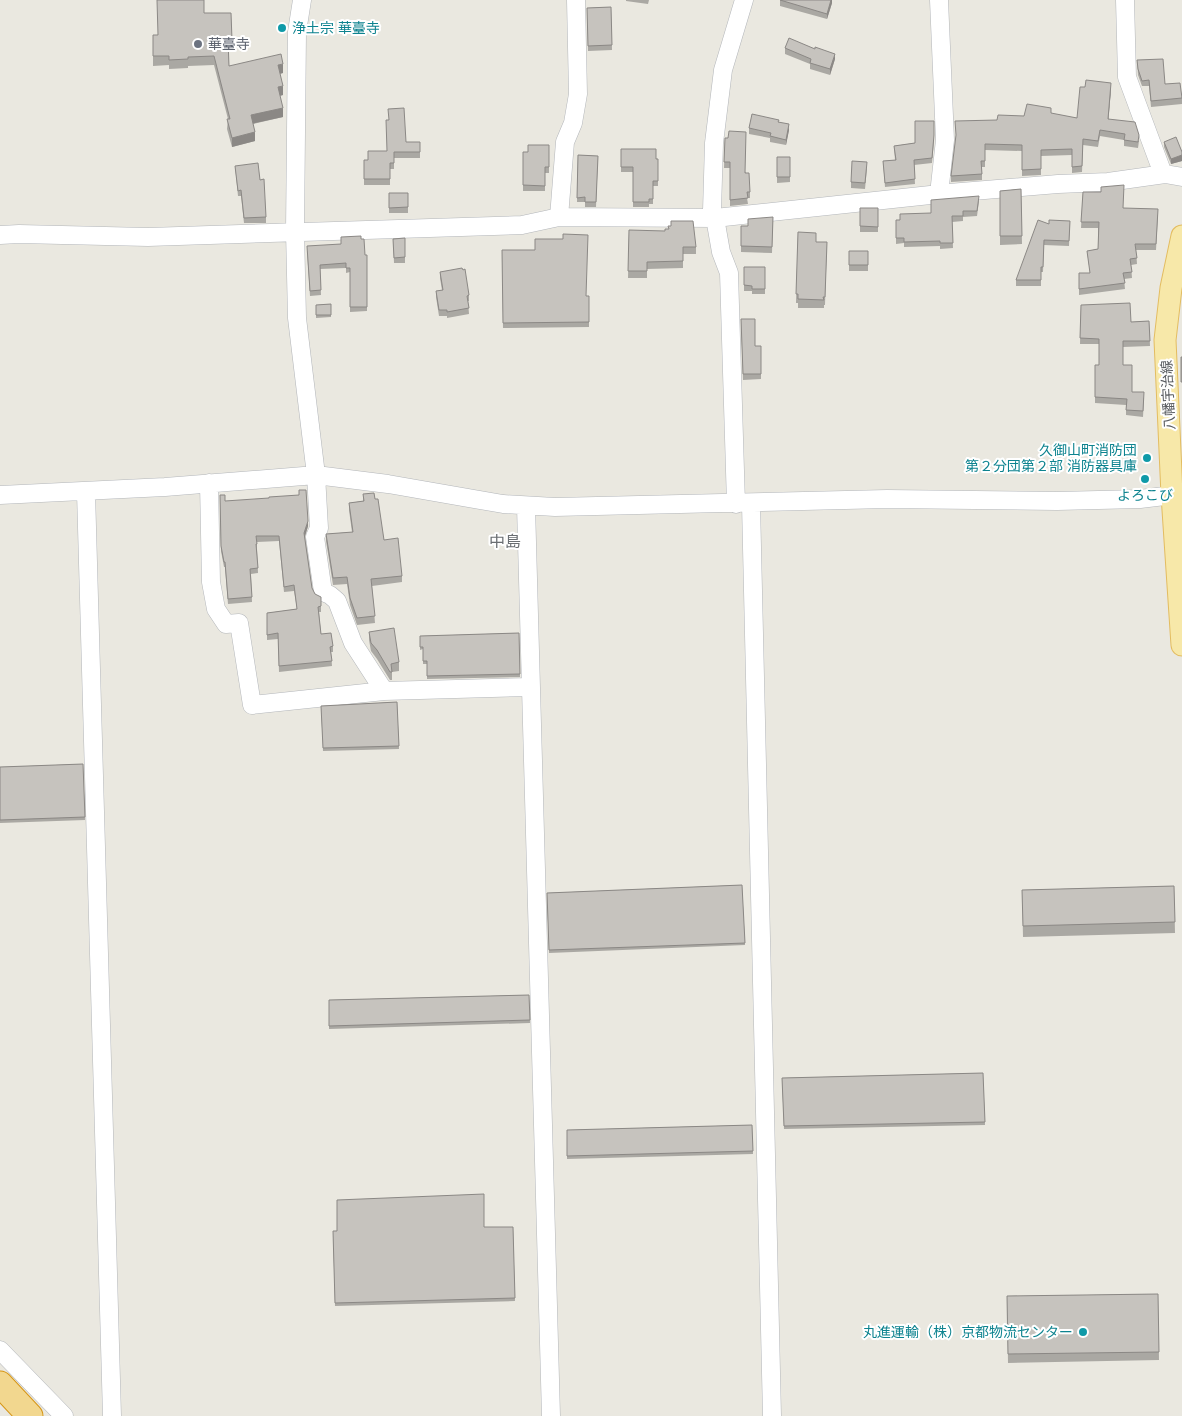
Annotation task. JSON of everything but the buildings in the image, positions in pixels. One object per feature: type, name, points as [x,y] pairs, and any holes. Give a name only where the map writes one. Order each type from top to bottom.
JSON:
[{"type":"highway","points":[[0,1384],[30,1416]]},
{"type":"highway","points":[[0,1396],[18,1416]]},
{"type":"main road","name":"八幡宇治線","points":[[1182,236],[1171,288],[1165,340],[1177,495],[1182,645]]},
{"type":"street","points":[[302,0],[297,32],[295,231],[298,318],[316,474],[318,528],[315,537],[323,592],[337,601],[353,643],[384,692]]},
{"type":"street","points":[[559,217],[565,142],[573,123],[578,94],[576,0]]},
{"type":"street","points":[[744,0],[723,70],[714,143],[712,211],[721,252],[729,273],[744,504],[772,1416]]},
{"type":"street","points":[[939,0],[945,140],[939,194]]},
{"type":"street","points":[[1125,0],[1128,77],[1163,174]]},
{"type":"street","points":[[0,235],[148,237],[522,225],[559,217],[715,218],[939,194],[1058,184],[1108,182],[1163,174],[1182,177]]},
{"type":"street","points":[[0,495],[86,492],[316,474],[526,506],[580,508],[887,499],[1057,501],[1140,499],[1177,495]]},
{"type":"street","points":[[209,483],[211,582],[216,609],[226,624],[239,623],[252,705],[384,692],[530,688]]},
{"type":"street","points":[[86,492],[112,1416]]},
{"type":"street","points":[[526,506],[551,1416]]},
{"type":"street","points":[[0,1350],[64,1416]]},
{"type":"place","name":"浄土宗 華臺寺","points":[[282,28]]},
{"type":"place","name":"華臺寺","points":[[198,44]]},
{"type":"place","name":"久御山町消防団 第２分団第２部 消防器具庫","points":[[1147,458]]},
{"type":"place","name":"よろこび","points":[[1145,479]]},
{"type":"place","name":"丸進運輸（株）京都物流センター","points":[[1083,1332]]},
{"type":"district","name":"中島","points":[[505,541]]}]
